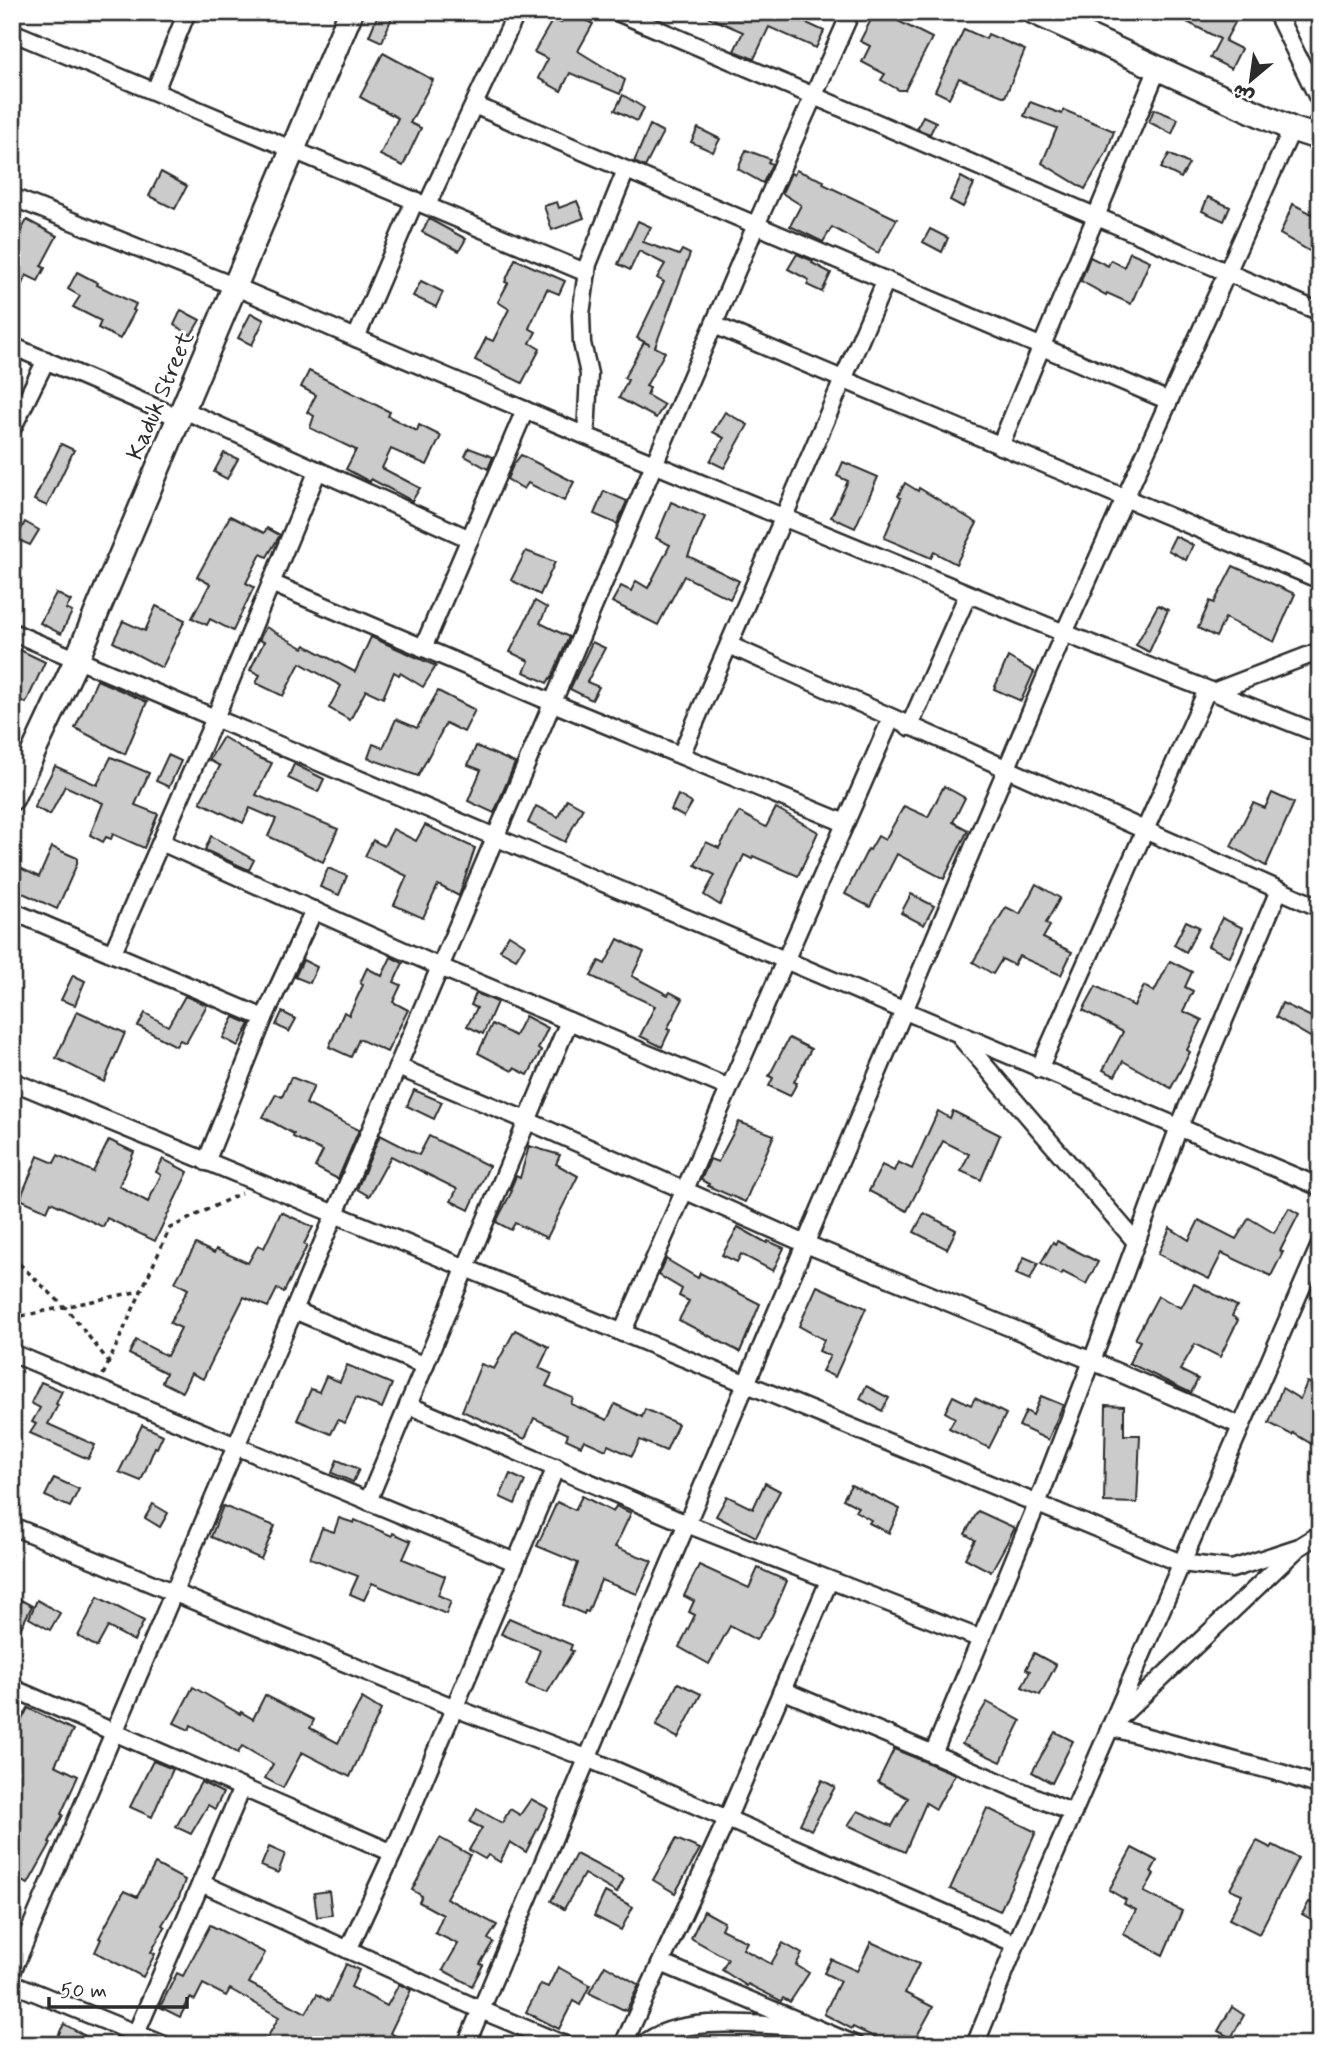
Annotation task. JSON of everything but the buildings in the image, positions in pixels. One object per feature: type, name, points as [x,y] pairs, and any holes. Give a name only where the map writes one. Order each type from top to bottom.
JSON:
[{"type":"street","points":[[155,91],[187,12]]},
{"type":"street","name":"Kaduk Street","points":[[12,798],[77,659],[351,12]]},
{"type":"street","points":[[356,338],[421,203],[474,104],[517,12]]},
{"type":"street","points":[[617,12],[1320,312]]},
{"type":"street","points":[[12,1972],[756,225],[851,12]]},
{"type":"street","points":[[466,2045],[1064,633],[1227,272],[1311,130],[1157,68],[1034,12]]},
{"type":"street","points":[[1276,12],[1320,102]]},
{"type":"street","points":[[12,32],[587,273]]},
{"type":"street","points":[[1000,446],[1157,68]]},
{"type":"street","points":[[474,104],[1169,401]]},
{"type":"street","points":[[586,436],[589,374],[582,343],[581,314],[587,273],[596,243],[626,170]]},
{"type":"street","points":[[12,197],[236,287],[968,594],[1320,734]]},
{"type":"street","points":[[681,755],[886,280]]},
{"type":"street","points":[[714,325],[1320,580]]},
{"type":"street","points":[[12,345],[318,471],[470,539]]},
{"type":"street","points":[[12,429],[46,360]]},
{"type":"street","points":[[424,648],[525,410]]},
{"type":"street","points":[[112,954],[215,718],[318,471]]},
{"type":"street","points":[[271,583],[845,823]]},
{"type":"street","points":[[909,727],[968,594]]},
{"type":"street","points":[[12,632],[1320,1187]]},
{"type":"street","points":[[729,645],[1320,908]]},
{"type":"street","points":[[1040,1069],[1145,830],[1210,691],[1320,650]]},
{"type":"street","points":[[622,1334],[891,719]]},
{"type":"street","points":[[161,842],[440,967],[729,1088]]},
{"type":"street","points":[[933,1754],[1037,1504],[1179,1127],[1279,890]]},
{"type":"street","points":[[206,1162],[264,1018],[314,910]]},
{"type":"street","points":[[12,911],[264,1018]]},
{"type":"street","points":[[368,1501],[569,1021]]},
{"type":"street","points":[[958,1035],[1136,1242]]},
{"type":"street","points":[[398,1067],[528,1121],[806,1244],[1092,1361],[1241,1426]]},
{"type":"street","points":[[12,1081],[1181,1563],[1232,1569],[1299,1547]]},
{"type":"street","points":[[975,2045],[1016,1944],[1320,1245]]},
{"type":"street","points":[[294,1310],[425,1366]]},
{"type":"street","points":[[12,1353],[515,1562]]},
{"type":"street","points":[[408,1405],[687,1524],[981,1639]]},
{"type":"street","points":[[348,1950],[393,1853],[556,1467]]},
{"type":"street","points":[[12,1526],[589,1759],[1016,1944]]},
{"type":"street","points":[[1110,1727],[1299,1547],[1320,1534]]},
{"type":"street","points":[[623,2045],[727,1819],[829,1581]]},
{"type":"street","points":[[12,1688],[393,1853]]},
{"type":"street","points":[[782,1690],[1073,1813]]},
{"type":"street","points":[[1110,1727],[1320,1786]]},
{"type":"street","points":[[134,2039],[242,1788]]},
{"type":"street","points":[[201,1882],[481,2010],[565,2045]]},
{"type":"street","points":[[661,1963],[856,2045]]},
{"type":"street","points":[[12,1983],[134,2039],[164,2045]]},
{"type":"street","points":[[643,2045],[660,2034],[689,2025],[713,2023],[815,2028]]},
{"type":"street","points":[[808,2045],[815,2028]]},
{"type":"path","points":[[97,1388],[170,1228],[258,1184]]},
{"type":"path","points":[[12,1257],[66,1308],[108,1362]]},
{"type":"path","points":[[12,1318],[141,1290]]}]
